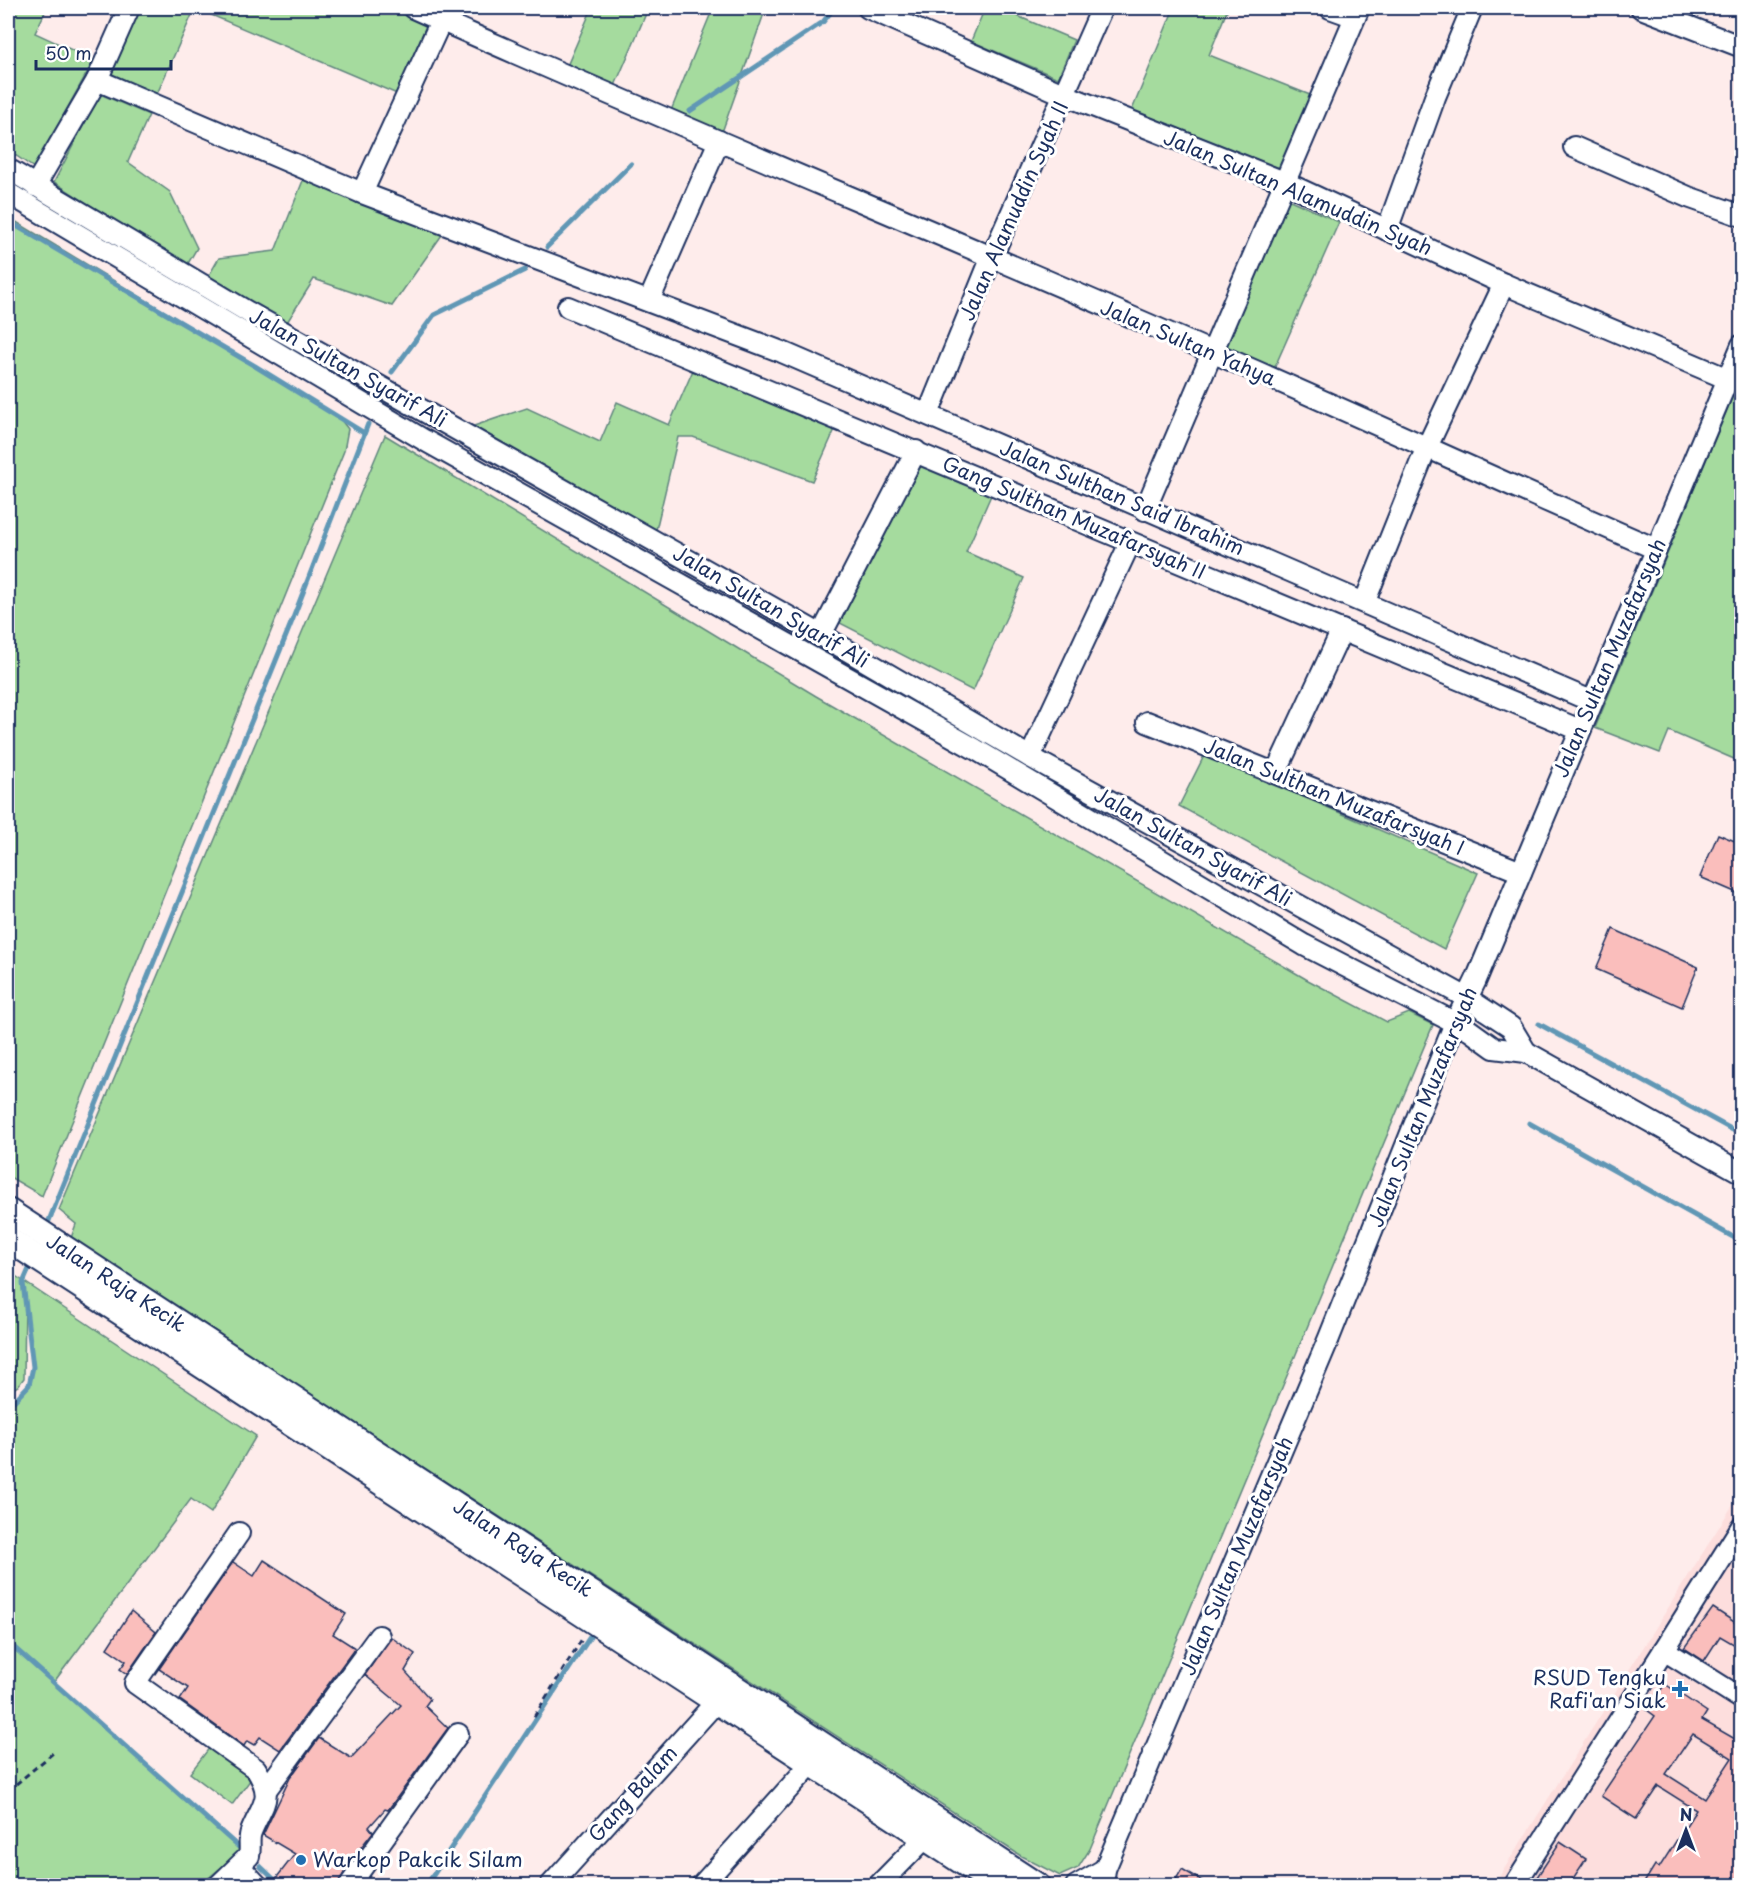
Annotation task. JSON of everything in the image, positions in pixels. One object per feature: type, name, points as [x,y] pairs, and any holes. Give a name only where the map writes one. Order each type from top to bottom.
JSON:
[{"type":"main road","name":"Jalan Raja Kecik","points":[[8,1211],[78,1271],[293,1413],[888,1800],[1038,1886]]},
{"type":"main road","name":"Jalan Raja Kecik","points":[[8,1239],[78,1271]]},
{"type":"main road","name":"Jalan Raja Kecik","points":[[293,1413],[593,1622],[811,1764],[888,1800],[926,1838],[999,1886]]},
{"type":"street","points":[[35,186],[97,80],[129,8]]},
{"type":"street","name":"Jalan Sultan Yahya","points":[[413,8],[444,14],[719,141],[1214,353],[1426,449],[1656,549]]},
{"type":"street","name":"Jalan Sultan Alamuddin Syah","points":[[868,8],[1065,95],[1284,182],[1504,284],[1728,379]]},
{"type":"street","name":"Jalan Alamuddin Syah II","points":[[928,414],[992,259],[1102,8]]},
{"type":"street","points":[[1146,510],[1357,12],[1330,8]]},
{"type":"street","points":[[1387,230],[1435,97],[1472,8]]},
{"type":"street","points":[[1641,8],[1742,46]]},
{"type":"street","points":[[362,193],[444,14]]},
{"type":"street","name":"Jalan Sulthan Said Ibrahim","points":[[97,80],[362,193],[782,352],[1591,701]]},
{"type":"street","points":[[649,302],[719,141]]},
{"type":"street","points":[[1574,147],[1688,197],[1742,216]]},
{"type":"street","name":"Jalan Sultan Syarif Ali","points":[[8,169],[248,312],[821,635],[1030,757],[1467,998],[1511,1027],[1526,1052]]},
{"type":"street","name":"Jalan Sultan Syarif Ali","points":[[8,193],[424,440],[975,749],[1304,945],[1455,1023],[1494,1048],[1526,1052],[1742,1173]]},
{"type":"street","points":[[1365,602],[1426,449],[1504,284]]},
{"type":"street","name":"Gang Sulthan Muzafarsyah II","points":[[568,306],[1580,730]]},
{"type":"street","name":"Jalan Sultan Muzafarsyah","points":[[1076,1886],[1104,1877],[1325,1349],[1455,1023],[1521,872],[1742,345]]},
{"type":"street","points":[[424,440],[437,418]]},
{"type":"street","points":[[821,635],[916,451]]},
{"type":"street","points":[[1030,757],[1130,543]]},
{"type":"street","points":[[1276,772],[1341,630]]},
{"type":"street","name":"Jalan Sulthan Muzafarsyah I","points":[[1147,722],[1521,872]]},
{"type":"street","points":[[1514,1886],[1742,1526]]},
{"type":"street","points":[[218,1886],[249,1856],[250,1833],[267,1799],[266,1790],[256,1769],[135,1683],[239,1533]]},
{"type":"street","points":[[266,1790],[379,1636]]},
{"type":"street","points":[[1664,1650],[1742,1699]]},
{"type":"street","name":"Gang Balam","points":[[550,1886],[716,1702]]},
{"type":"street","points":[[349,1886],[458,1734]]},
{"type":"street","points":[[701,1886],[811,1764]]},
{"type":"street","points":[[878,1886],[926,1838]]},
{"type":"street","points":[[240,1867],[258,1886]]},
{"type":"path","points":[[534,1717],[593,1622]]},
{"type":"path","points":[[8,1791],[53,1753]]},
{"type":"shaded area","name":"RSUD Tengku Rafi'an Siak","points":[[1741,1492],[1741,1885],[1494,1885]]},
{"type":"green space","points":[[8,8],[47,8],[35,33],[94,60],[34,168],[8,150]]},
{"type":"green space","points":[[138,8],[195,8],[157,94],[110,73]]},
{"type":"green space","points":[[195,8],[391,8],[427,23],[397,94]]},
{"type":"green space","points":[[592,8],[648,9],[614,88],[567,66]]},
{"type":"green space","points":[[713,8],[766,8],[721,135],[670,113]]},
{"type":"green space","points":[[985,8],[1018,8],[1015,15],[1074,40],[1058,78],[971,41]]},
{"type":"green space","points":[[1174,8],[1228,8],[1209,55],[1310,95],[1281,169],[1132,110]]},
{"type":"green space","points":[[100,94],[149,115],[128,162],[170,192],[197,248],[186,267],[54,182]]},
{"type":"green space","points":[[304,178],[444,232],[392,306],[314,279],[286,324],[207,279],[219,258],[275,251]]},
{"type":"green space","points":[[1288,199],[1339,222],[1273,371],[1223,348]]},
{"type":"green space","points":[[8,217],[337,415],[348,429],[344,451],[42,1196],[8,1176]]},
{"type":"green space","points":[[694,368],[836,427],[812,481],[693,437],[678,437],[656,530],[471,427],[527,408],[600,442],[617,402],[669,425]]},
{"type":"green space","points":[[1741,376],[1741,762],[1669,731],[1660,753],[1595,728]]},
{"type":"green space","points":[[385,435],[816,696],[1306,979],[1387,1022],[1409,1013],[1433,1025],[1090,1849],[1078,1868],[1060,1876],[1021,1856],[71,1238],[76,1224],[59,1210]]},
{"type":"green space","points":[[918,461],[992,493],[966,552],[1024,578],[973,691],[838,622]]},
{"type":"green space","points":[[1205,754],[1478,873],[1444,949],[1179,806]]},
{"type":"green space","points":[[8,1271],[256,1436],[211,1513],[191,1499],[54,1682],[242,1850],[200,1885],[8,1885],[8,1399],[14,1401],[29,1385],[33,1367],[25,1297],[24,1378],[18,1386],[8,1392]]},
{"type":"green space","points":[[210,1747],[251,1779],[232,1805],[190,1773]]},
{"type":"building","points":[[1718,834],[1742,844],[1742,895],[1700,877]]},
{"type":"building","points":[[1613,929],[1698,967],[1682,1007],[1596,969]]},
{"type":"building","points":[[264,1560],[346,1614],[333,1634],[355,1648],[280,1750],[260,1737],[254,1745],[247,1741],[244,1746],[180,1700],[188,1688],[159,1669],[233,1562],[254,1576]]},
{"type":"building","points":[[1713,1608],[1742,1627],[1742,1649],[1720,1636],[1704,1661],[1684,1648]]},
{"type":"building","points":[[131,1611],[156,1632],[127,1674],[120,1669],[126,1661],[107,1648]]},
{"type":"building","points":[[391,1637],[415,1654],[405,1671],[430,1699],[425,1706],[448,1728],[388,1810],[385,1809],[369,1827],[373,1832],[351,1860],[337,1886],[270,1886],[295,1854],[263,1835],[290,1778],[319,1738],[351,1758],[401,1705],[365,1675]]},
{"type":"building","points":[[1665,1684],[1707,1712],[1702,1720],[1742,1743],[1742,1886],[1642,1886],[1655,1865],[1659,1868],[1696,1810],[1658,1786],[1636,1819],[1601,1796],[1655,1716],[1647,1710]],"holes":[[[1693,1734],[1732,1758],[1705,1799],[1666,1774]]]},
{"type":"building","points":[[1560,1842],[1586,1859],[1568,1886],[1531,1886]]},
{"type":"building","points":[[1182,1869],[1210,1886],[1172,1886]]},
{"type":"waterway","points":[[690,111],[823,22],[834,8]]},
{"type":"waterway","points":[[547,247],[631,164]]},
{"type":"waterway","points":[[8,221],[364,433]]},
{"type":"waterway","points":[[392,372],[434,315],[525,270]]},
{"type":"waterway","points":[[46,1228],[292,621],[368,424]]},
{"type":"waterway","points":[[1539,1024],[1742,1135]]},
{"type":"waterway","points":[[1529,1123],[1742,1242]]},
{"type":"waterway","points":[[8,1399],[14,1401],[29,1385],[33,1367],[23,1283],[32,1262]]},
{"type":"waterway","points":[[426,1886],[590,1637]]},
{"type":"waterway","points":[[8,1642],[242,1850]]},
{"type":"waterway","points":[[260,1866],[279,1884]]},
{"type":"place","name":"RSUD Tengku Rafi'an Siak","points":[[1680,1689]]},
{"type":"place","name":"Warkop Pakcik Silam","points":[[301,1860]]}]
